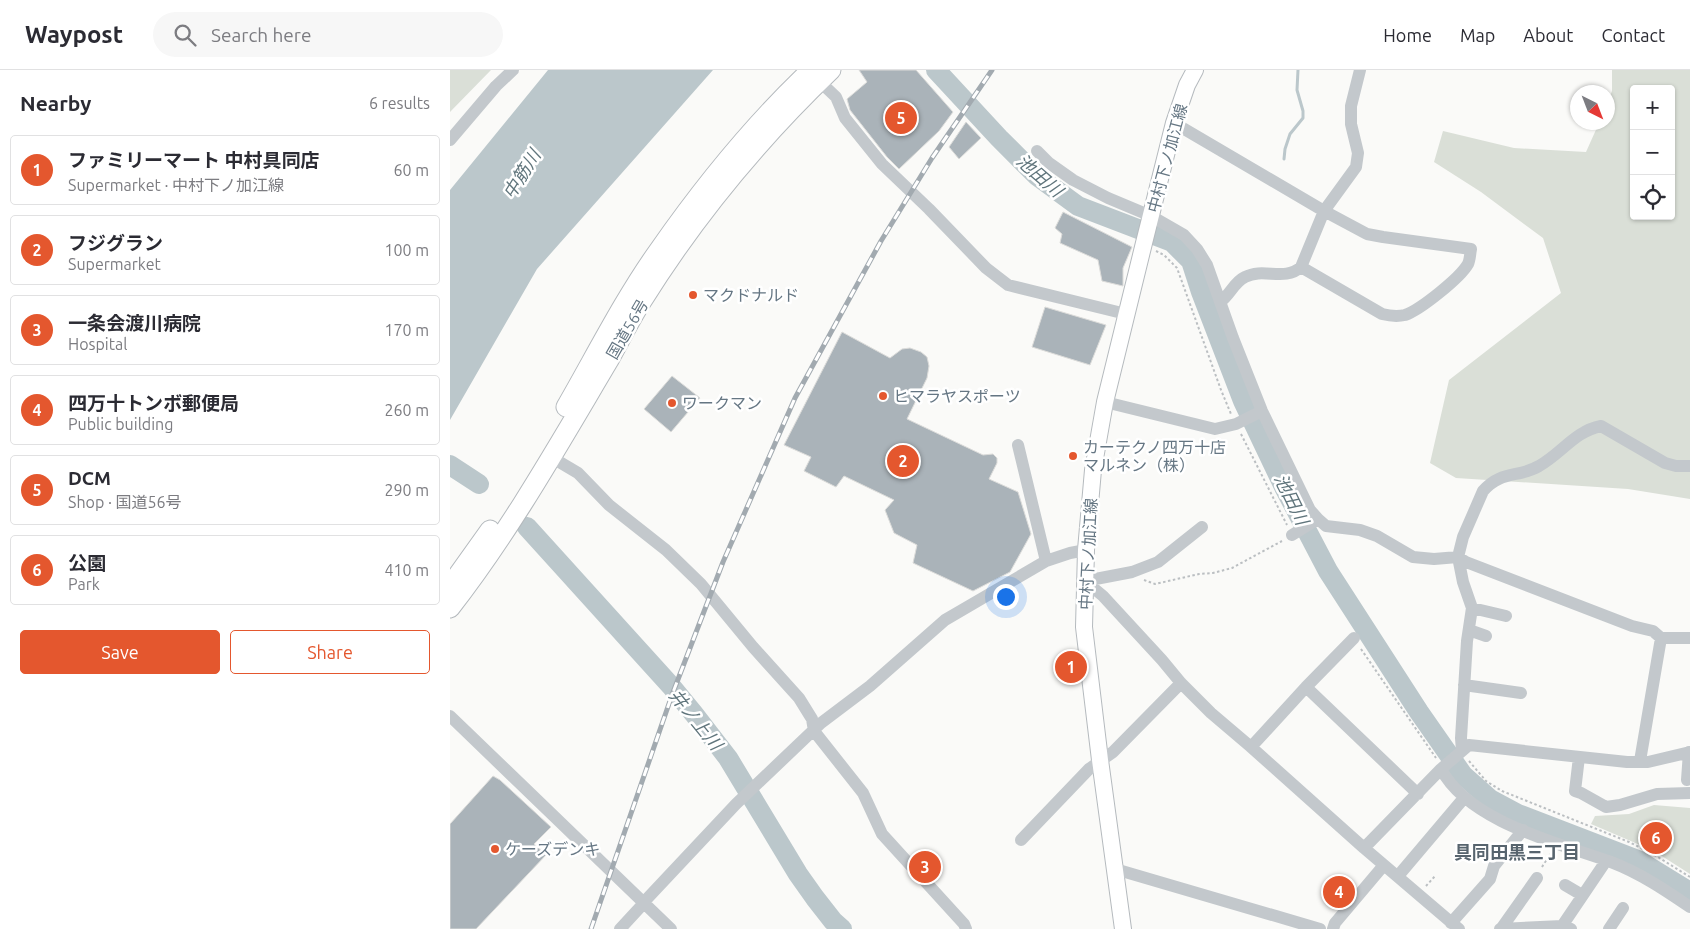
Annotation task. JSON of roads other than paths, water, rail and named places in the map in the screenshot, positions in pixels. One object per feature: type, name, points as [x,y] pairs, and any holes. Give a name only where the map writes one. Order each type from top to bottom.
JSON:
[{"type":"highway","name":"国道56号","points":[[450,608],[484,563],[551,457],[642,301],[670,259],[735,172],[774,128],[818,73]]},
{"type":"highway","name":"国道56号","points":[[450,586],[521,484],[658,250],[721,168],[762,120],[818,73]]},
{"type":"main road","name":"中村下ノ加江線","points":[[1123,929],[1084,627],[1086,550],[1093,470],[1105,402],[1174,123],[1187,85],[1195,70]]},
{"type":"street","points":[[450,140],[496,86],[513,70]]},
{"type":"street","points":[[1220,302],[1227,297],[1243,278],[1256,273],[1294,273],[1301,267],[1324,211],[1356,167],[1358,153],[1351,124],[1351,106],[1360,70]]},
{"type":"street","points":[[818,73],[836,97],[845,118],[882,164],[986,268],[1008,285],[1126,314]]},
{"type":"street","points":[[1174,123],[1324,211],[1368,234],[1383,238],[1471,249],[1469,262],[1462,272],[1422,306],[1406,314],[1394,317],[1382,314],[1301,267]]},
{"type":"street","points":[[1037,151],[1049,164],[1073,180],[1184,235],[1197,249],[1206,265],[1262,411],[1310,510],[1326,526],[1360,530],[1377,536],[1412,557],[1434,559],[1458,557],[1466,562],[1624,623],[1653,631],[1661,638],[1690,638]]},
{"type":"street","points":[[1105,402],[1214,429],[1236,424],[1262,411]]},
{"type":"street","points":[[1462,751],[1460,738],[1472,608],[1463,582],[1458,557],[1463,537],[1483,491],[1498,478],[1540,466],[1578,435],[1601,426],[1665,463],[1676,466],[1690,466]]},
{"type":"street","points":[[1018,445],[1046,561]]},
{"type":"street","points":[[551,457],[578,473],[609,505],[666,550],[702,584],[753,647],[800,698],[812,719],[814,731],[862,793],[882,834],[964,924],[966,929]]},
{"type":"street","points":[[1292,535],[1318,519]]},
{"type":"street","points":[[1085,582],[1132,572],[1158,562],[1202,527]]},
{"type":"street","points":[[620,929],[736,804],[814,731],[870,686],[945,620],[1046,561],[1086,550]]},
{"type":"street","points":[[1085,582],[1104,596],[1211,713],[1455,926],[1490,879],[1494,866],[1523,830]]},
{"type":"street","points":[[1472,608],[1506,616]]},
{"type":"street","points":[[1469,630],[1486,636]]},
{"type":"street","points":[[1252,747],[1306,687],[1354,638]]},
{"type":"street","points":[[1640,761],[1661,638]]},
{"type":"street","points":[[1021,840],[1088,769],[1113,752],[1181,682]]},
{"type":"street","points":[[1464,685],[1521,693]]},
{"type":"street","points":[[1306,687],[1418,794]]},
{"type":"street","points":[[450,716],[671,929]]},
{"type":"street","points":[[1364,848],[1442,769],[1469,745],[1627,762],[1648,762],[1689,752],[1687,780]]},
{"type":"street","points":[[1579,757],[1574,791],[1581,792],[1606,807],[1620,805],[1657,794],[1690,793]]},
{"type":"street","points":[[1442,769],[1446,777],[1464,798],[1488,814],[1523,830],[1651,880],[1690,907]]},
{"type":"street","points":[[1398,876],[1464,798]]},
{"type":"street","points":[[1501,929],[1566,928],[1582,896],[1606,861]]},
{"type":"street","points":[[1333,929],[1335,923],[1384,865]]},
{"type":"street","points":[[1115,869],[1320,929]]},
{"type":"street","points":[[1501,929],[1537,878]]},
{"type":"street","points":[[1564,885],[1582,896]]},
{"type":"street","points":[[1609,929],[1623,908]]},
{"type":"water","name":"中筋川","points":[[548,70],[713,70],[537,269],[450,420],[450,190]]},
{"type":"waterway","name":"池田川","points":[[936,70],[1037,176],[1078,206],[1172,242],[1191,261],[1243,401],[1284,487],[1328,571],[1419,712],[1463,775],[1490,799],[1518,814],[1638,860],[1690,892]]},
{"type":"waterway","points":[[1284,159],[1290,134],[1303,118],[1297,90],[1298,70]]},
{"type":"waterway","name":"井ノ上川","points":[[450,465],[479,484]]},
{"type":"waterway","name":"井ノ上川","points":[[527,527],[694,714],[728,758],[798,874],[833,921],[842,929]]},
{"type":"railway","points":[[591,929],[672,695],[723,562],[795,398],[881,241],[932,158],[992,70]]},
{"type":"place","name":"DCM","points":[[901,118]]},
{"type":"place","name":"マクドナルド","points":[[693,295]]},
{"type":"place","name":"ヒマラヤスポーツ","points":[[883,396]]},
{"type":"place","name":"ワークマン","points":[[672,403]]},
{"type":"place","name":"カーテクノ四万十店 マルネン（株）","points":[[1073,456]]},
{"type":"place","name":"フジグラン","points":[[903,461]]},
{"type":"place","name":"ファミリーマート 中村具同店","points":[[1071,667]]},
{"type":"place","name":"公園","points":[[1656,838]]},
{"type":"place","name":"ケーズデンキ","points":[[495,849]]},
{"type":"place","name":"一条会渡川病院","points":[[925,867]]},
{"type":"place","name":"四万十トンボ郵便局","points":[[1339,892]]},
{"type":"district","name":"具同田黒三丁目","points":[[1517,852]]}]
